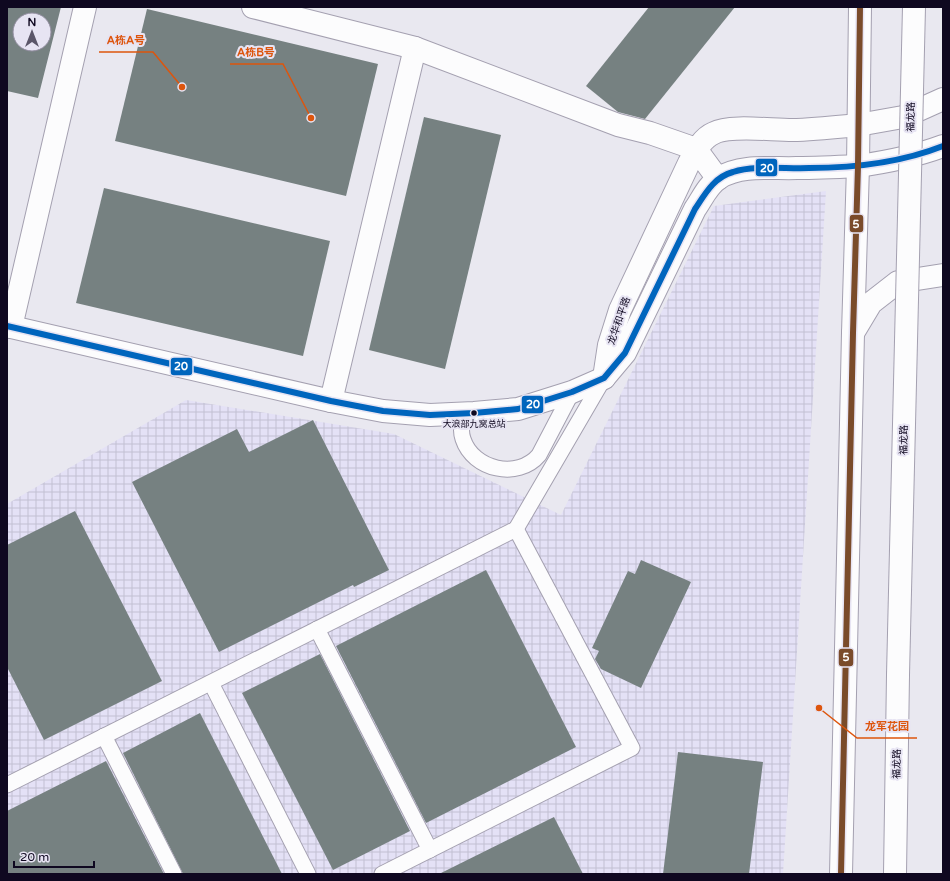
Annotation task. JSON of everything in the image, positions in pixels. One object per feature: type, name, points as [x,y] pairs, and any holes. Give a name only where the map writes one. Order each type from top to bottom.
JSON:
[{"type":"main road","points":[[85,7],[9,326],[331,401],[383,411],[430,415],[518,409],[572,392],[604,378]]},
{"type":"main road","points":[[253,7],[415,48],[618,125],[696,149],[718,179]]},
{"type":"main road","points":[[842,874],[853,333],[858,166],[860,7]]},
{"type":"main road","name":"福龙路","points":[[895,874],[898,675],[914,7]]},
{"type":"main road","points":[[331,401],[415,48]]},
{"type":"main road","name":"龙华和平路","points":[[604,378],[609,345],[620,310],[696,149],[704,140],[714,133],[727,129],[796,130],[858,125],[903,117],[943,99]]},
{"type":"main road","name":"龙华和平路","points":[[604,378],[625,353],[695,209],[707,191],[718,179],[732,172],[749,169],[829,168],[888,162],[928,152],[943,146]]},
{"type":"main road","points":[[853,333],[871,304],[898,282],[943,275]]},
{"type":"lane","points":[[7,785],[516,529],[604,378]]},
{"type":"lane","points":[[474,413],[465,419],[462,426],[462,434],[465,444],[472,454],[485,463],[498,468],[520,468],[534,462],[540,455],[572,392]]},
{"type":"lane","points":[[382,874],[632,748],[516,529]]},
{"type":"lane","points":[[317,629],[430,850]]},
{"type":"lane","points":[[211,683],[308,874]]},
{"type":"lane","points":[[104,736],[174,874]]},
{"type":"shaded area","points":[[826,191],[783,874],[7,874],[7,504],[186,400],[394,434],[561,515],[714,206]]},
{"type":"building","points":[[7,7],[61,7],[52,43],[52,12],[12,12],[12,52],[50,52],[38,98],[7,91]]},
{"type":"building","points":[[649,7],[735,7],[645,119],[618,112],[586,86]]},
{"type":"building","points":[[147,9],[378,64],[346,196],[115,141]]},
{"type":"building","points":[[424,117],[501,135],[445,369],[369,350]]},
{"type":"building","points":[[104,188],[330,241],[303,356],[76,303]]},
{"type":"building","points":[[313,420],[389,570],[354,587],[353,585],[219,652],[132,482],[237,429],[249,452]]},
{"type":"building","points":[[75,511],[162,681],[44,740],[7,667],[7,545]]},
{"type":"building","points":[[641,560],[691,582],[641,688],[601,669],[595,659],[599,651],[592,648],[628,571],[635,574]]},
{"type":"building","points":[[486,570],[576,747],[426,823],[336,646]]},
{"type":"building","points":[[320,654],[410,831],[333,870],[242,693]]},
{"type":"building","points":[[200,713],[282,874],[183,874],[123,753]]},
{"type":"building","points":[[678,752],[763,762],[749,874],[663,874]]},
{"type":"building","points":[[106,761],[164,874],[7,874],[7,811]]},
{"type":"building","points":[[554,817],[583,874],[439,874]]},
{"type":"transit line","name":"5","points":[[841,874],[858,166],[860,7]]},
{"type":"transit line","name":"20","points":[[7,326],[331,401],[383,411],[430,415],[518,409],[572,392],[604,378],[625,353],[695,209],[715,182],[726,174],[750,169],[860,166],[910,157],[943,146]]},
{"type":"place","name":"A栋A号","points":[[182,87]]},
{"type":"place","name":"A栋B号","points":[[311,118]]},
{"type":"place","name":"大浪部九窝总站","points":[[474,413]]},
{"type":"place","name":"龙军花园","points":[[819,708]]}]
